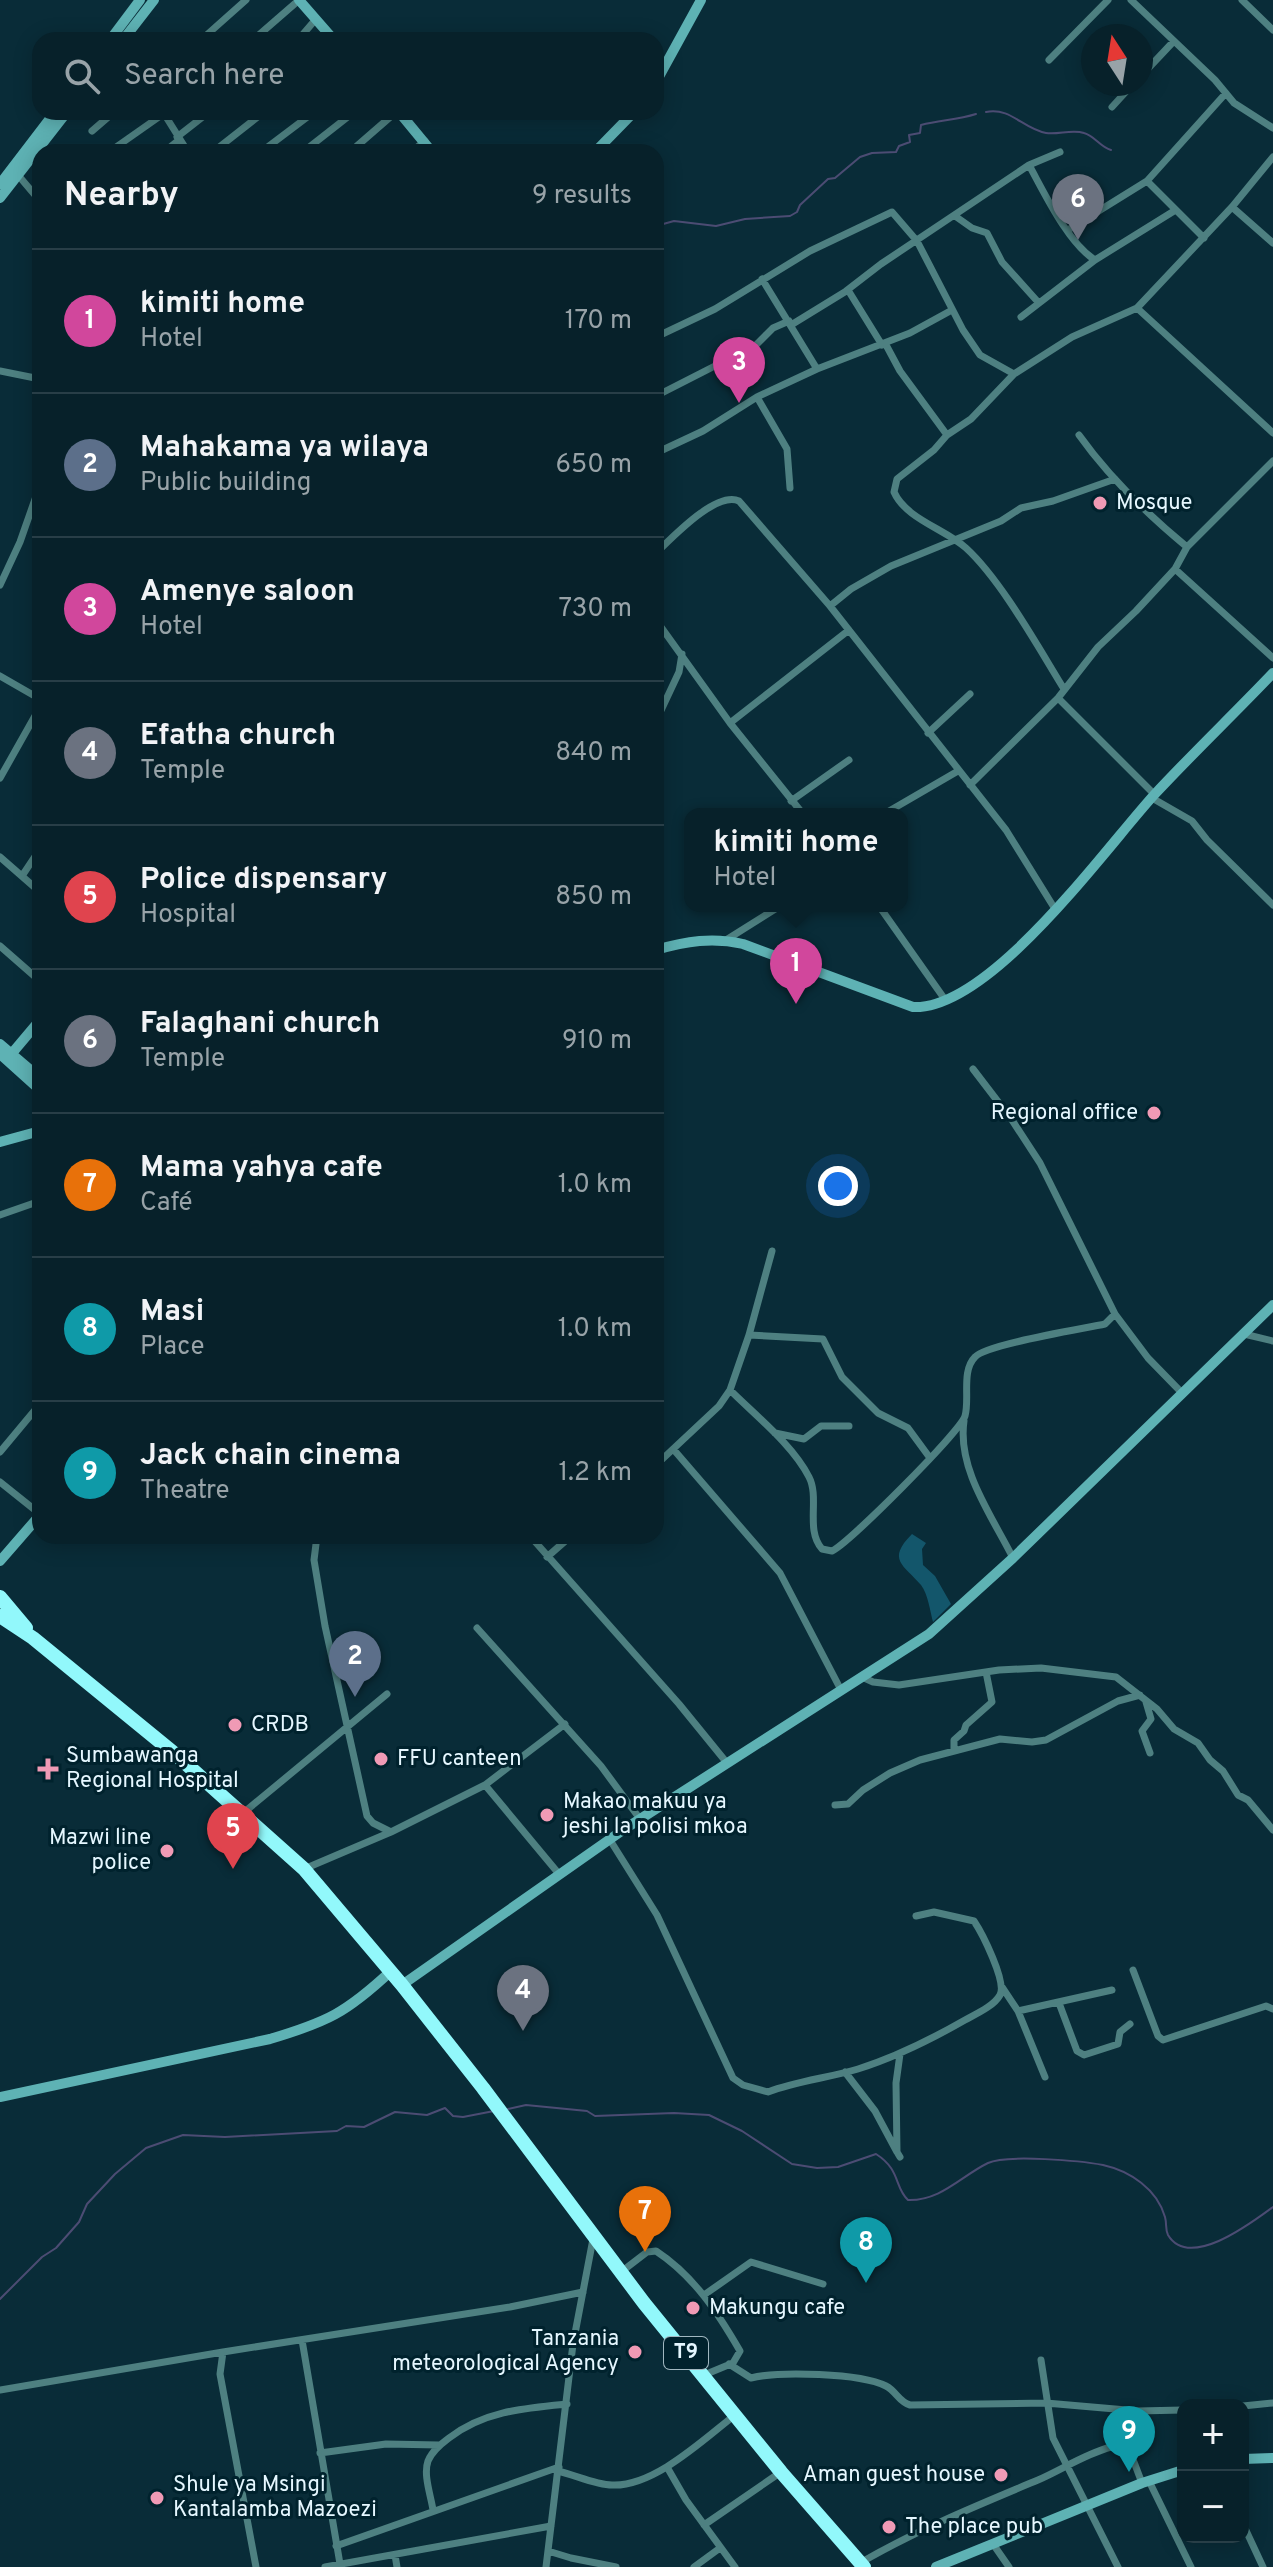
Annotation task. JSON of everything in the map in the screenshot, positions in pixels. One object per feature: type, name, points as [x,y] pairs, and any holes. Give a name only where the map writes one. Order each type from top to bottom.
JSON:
[{"type":"highway","name":"T9","points":[[1,1606],[33,1638],[175,1754],[304,1869],[391,1971],[621,2272],[735,2415],[862,2565]]},
{"type":"street","points":[[116,32],[140,0]]},
{"type":"street","points":[[129,32],[154,0]]},
{"type":"street","points":[[211,32],[246,0]]},
{"type":"street","points":[[262,32],[299,0],[327,32]]},
{"type":"street","points":[[664,67],[701,0]]},
{"type":"street","points":[[1049,60],[1108,0]]},
{"type":"street","points":[[1131,0],[1250,116],[1273,128]]},
{"type":"street","points":[[1242,0],[1273,30]]},
{"type":"street","points":[[305,32],[316,19]]},
{"type":"street","points":[[1153,63],[1173,42]]},
{"type":"street","points":[[1068,230],[1147,181],[1226,93]]},
{"type":"street","points":[[1112,107],[1122,96]]},
{"type":"street","points":[[0,198],[6,176],[49,120]]},
{"type":"street","points":[[36,144],[59,120]]},
{"type":"street","points":[[92,131],[105,120]]},
{"type":"street","points":[[120,144],[153,120]]},
{"type":"street","points":[[168,120],[182,144]]},
{"type":"street","points":[[173,144],[200,120]]},
{"type":"street","points":[[223,144],[254,120]]},
{"type":"street","points":[[272,144],[303,120]]},
{"type":"street","points":[[313,144],[344,120]]},
{"type":"street","points":[[360,144],[388,120]]},
{"type":"street","points":[[405,120],[427,144]]},
{"type":"street","points":[[603,144],[626,120]]},
{"type":"street","points":[[421,144],[425,141]]},
{"type":"street","points":[[6,176],[32,149]]},
{"type":"street","points":[[664,392],[756,345],[773,328],[790,323],[846,291],[1029,165],[1060,152]]},
{"type":"street","points":[[1064,689],[999,588],[965,547],[902,503],[894,492],[897,479],[934,450],[947,435],[971,419],[1014,374],[1072,337],[1137,308],[1232,207],[1273,157]]},
{"type":"street","points":[[1029,165],[1080,248],[1095,260]]},
{"type":"street","points":[[6,176],[32,195]]},
{"type":"street","points":[[1147,181],[1204,238]]},
{"type":"street","points":[[1232,207],[1273,243]]},
{"type":"street","points":[[1021,317],[1095,260],[1174,211]]},
{"type":"street","points":[[664,333],[715,309],[810,251],[859,230],[889,212],[894,213],[917,241],[952,310],[980,355],[1014,374]]},
{"type":"street","points":[[955,216],[972,228],[987,233],[1002,262],[1038,302]]},
{"type":"street","points":[[762,279],[817,369]]},
{"type":"street","points":[[846,291],[850,291],[856,299],[900,371],[947,435]]},
{"type":"street","points":[[1137,308],[1273,433]]},
{"type":"street","points":[[664,449],[703,431],[757,397],[817,369],[884,344],[952,310]]},
{"type":"street","points":[[0,371],[32,377]]},
{"type":"street","points":[[757,397],[787,449],[790,488]]},
{"type":"street","points":[[1079,435],[1149,515],[1187,547]]},
{"type":"street","points":[[970,785],[1058,698],[1098,647],[1175,569],[1187,547],[1273,461]]},
{"type":"street","points":[[830,606],[869,578],[953,539],[1001,521],[1021,508],[1053,501],[1115,479]]},
{"type":"street","points":[[664,546],[718,501],[733,498],[743,505],[830,606],[970,785],[1029,864],[1055,909]]},
{"type":"street","points":[[0,585],[32,517]]},
{"type":"street","points":[[0,563],[9,568]]},
{"type":"street","points":[[1175,569],[1273,658]]},
{"type":"street","points":[[664,630],[730,723],[797,808]]},
{"type":"street","points":[[730,723],[849,630]]},
{"type":"street","points":[[664,704],[679,672],[682,654]]},
{"type":"street","points":[[664,948],[703,940],[726,940],[913,1007],[925,1008],[946,1001],[1005,960],[1055,909],[1153,796],[1273,673]]},
{"type":"street","points":[[0,676],[32,694]]},
{"type":"street","points":[[928,733],[970,694]]},
{"type":"street","points":[[1058,698],[1153,796],[1192,821],[1273,905]]},
{"type":"street","points":[[0,778],[32,722]]},
{"type":"street","points":[[0,754],[11,761]]},
{"type":"street","points":[[791,801],[849,760]]},
{"type":"street","points":[[894,808],[958,771]]},
{"type":"street","points":[[0,857],[32,885]]},
{"type":"street","points":[[22,876],[32,861]]},
{"type":"street","points":[[726,940],[770,912]]},
{"type":"street","points":[[883,912],[946,1001]]},
{"type":"street","points":[[0,946],[32,974]]},
{"type":"street","points":[[6,1056],[32,1028]]},
{"type":"street","points":[[0,1044],[6,1056],[32,1082]]},
{"type":"street","points":[[6,1056],[32,1073]]},
{"type":"street","points":[[973,1069],[1040,1163],[1115,1314],[1148,1358],[1183,1394]]},
{"type":"street","points":[[0,1142],[32,1133]]},
{"type":"street","points":[[0,1215],[32,1204]]},
{"type":"street","points":[[664,1458],[719,1406],[730,1390],[772,1251]]},
{"type":"street","points":[[402,1985],[640,1819],[929,1634],[1013,1558],[1273,1305]]},
{"type":"street","points":[[1013,1558],[968,1467],[962,1435],[970,1366],[974,1357],[982,1351],[1105,1324],[1115,1314]]},
{"type":"street","points":[[1244,1334],[1273,1341]]},
{"type":"street","points":[[749,1335],[823,1339],[842,1377],[878,1413],[908,1428],[930,1458]]},
{"type":"street","points":[[730,1390],[773,1432],[809,1477],[815,1536],[818,1545],[827,1551],[838,1549],[930,1458],[964,1418]]},
{"type":"street","points":[[0,1452],[32,1414]]},
{"type":"street","points":[[773,1432],[804,1439],[821,1426],[849,1426]]},
{"type":"street","points":[[674,1450],[780,1573],[841,1690]]},
{"type":"street","points":[[0,1482],[32,1508]]},
{"type":"street","points":[[0,1561],[32,1523]]},
{"type":"street","points":[[316,1544],[314,1560],[325,1626],[367,1816],[373,1823],[391,1832]]},
{"type":"street","points":[[536,1544],[679,1704],[727,1763]]},
{"type":"street","points":[[547,1557],[562,1544]]},
{"type":"street","points":[[477,1628],[565,1724],[619,1788],[640,1819]]},
{"type":"street","points":[[862,1677],[873,1682],[899,1685],[986,1672],[1041,1668],[1122,1679],[1174,1729],[1203,1749],[1223,1771],[1238,1795],[1248,1800],[1273,1830]]},
{"type":"street","points":[[954,1751],[955,1738],[992,1702],[986,1672]]},
{"type":"street","points":[[242,1814],[387,1694]]},
{"type":"street","points":[[835,1805],[848,1804],[863,1790],[913,1762],[975,1745],[987,1745],[1000,1739],[1046,1740],[1118,1701],[1142,1697]]},
{"type":"street","points":[[1142,1697],[1152,1717],[1142,1731],[1150,1753]]},
{"type":"street","points":[[304,1869],[391,1832],[485,1785],[565,1724]]},
{"type":"street","points":[[485,1785],[559,1874]]},
{"type":"street","points":[[610,1840],[657,1915],[733,2078],[743,2085],[768,2092],[900,2054],[980,2012],[998,1998],[1002,1987]]},
{"type":"street","points":[[916,1916],[934,1912],[974,1921],[982,1933],[1002,1987],[1018,2011],[1045,2077]]},
{"type":"street","points":[[1133,1970],[1158,2036],[1163,2040],[1266,2006],[1273,2009]]},
{"type":"street","points":[[0,2097],[270,2039],[306,2028],[338,2014],[391,1971]]},
{"type":"street","points":[[1018,2011],[1112,1990]]},
{"type":"street","points":[[1059,2003],[1077,2051],[1084,2055],[1118,2044],[1120,2032],[1130,2024]]},
{"type":"street","points":[[845,2072],[875,2111],[898,2155],[896,2083],[900,2054]]},
{"type":"street","points":[[546,2567],[573,2344],[594,2237]]},
{"type":"street","points":[[621,2272],[647,2252],[656,2251],[704,2295],[740,2351],[738,2358],[704,2375]]},
{"type":"street","points":[[704,2295],[751,2262],[823,2284]]},
{"type":"street","points":[[0,2390],[464,2315],[583,2292]]},
{"type":"street","points":[[302,2340],[340,2564]]},
{"type":"street","points":[[223,2352],[220,2374],[256,2567]]},
{"type":"street","points":[[209,2355],[220,2374]]},
{"type":"street","points":[[1041,2360],[1053,2438],[1118,2567]]},
{"type":"street","points":[[729,2364],[751,2378],[764,2375],[817,2375],[884,2385],[902,2402],[910,2405],[1046,2403],[1138,2411],[1177,2410]]},
{"type":"street","points":[[1249,2405],[1273,2403]]},
{"type":"street","points":[[433,2510],[427,2466],[439,2445],[469,2424],[506,2411],[567,2404]]},
{"type":"street","points":[[336,2546],[559,2469],[611,2485],[631,2482],[667,2467],[735,2415]]},
{"type":"street","points":[[320,2453],[386,2444],[439,2445]]},
{"type":"street","points":[[862,2565],[888,2547],[1090,2454],[1120,2446],[1129,2449],[1191,2567]]},
{"type":"street","points":[[1249,2459],[1273,2458]]},
{"type":"street","points":[[667,2467],[734,2567]]},
{"type":"street","points":[[936,2567],[1145,2482],[1180,2471]]},
{"type":"street","points":[[704,2525],[781,2472]]},
{"type":"street","points":[[325,2567],[551,2526]]},
{"type":"street","points":[[1249,2537],[1263,2567]]},
{"type":"street","points":[[993,2544],[1009,2567]]},
{"type":"street","points":[[694,2567],[720,2548]]},
{"type":"street","points":[[548,2551],[616,2567]]},
{"type":"street","points":[[395,2555],[397,2567]]},
{"type":"shaded area","points":[[912,1534],[926,1543],[922,1549],[923,1565],[935,1576],[951,1604],[933,1622],[921,1585],[900,1562],[900,1550]]},
{"type":"waterway","points":[[986,112],[1010,115],[1046,133],[1084,133],[1111,150]]},
{"type":"waterway","points":[[664,224],[674,221],[716,226],[745,219],[790,216],[828,179],[835,178],[860,157],[896,152],[899,146],[910,142],[909,135],[920,133],[921,125],[976,114]]},
{"type":"waterway","points":[[508,2109],[526,2105],[587,2111],[595,2116],[709,2115],[742,2131],[792,2164],[838,2167],[876,2154],[890,2166],[908,2200],[941,2192],[978,2168],[998,2160],[1045,2159],[1103,2165],[1123,2172],[1149,2190],[1161,2207],[1168,2235],[1178,2245],[1190,2248],[1204,2246],[1235,2233],[1273,2207]]},
{"type":"waterway","points":[[0,2299],[42,2257],[56,2248],[79,2222],[87,2204],[115,2174],[146,2148],[183,2135],[225,2137],[337,2131],[346,2126],[364,2127],[395,2112],[427,2115],[445,2108],[453,2116],[463,2117],[494,2111]]},
{"type":"place","name":"Falaghani church","points":[[1078,240]]},
{"type":"place","name":"Amenye saloon","points":[[739,403]]},
{"type":"place","name":"Mosque","points":[[1100,503]]},
{"type":"place","name":"kimiti home","points":[[796,1004]]},
{"type":"place","name":"Regional office","points":[[1154,1113]]},
{"type":"place","name":"Mahakama ya wilaya","points":[[355,1697]]},
{"type":"place","name":"CRDB","points":[[235,1725]]},
{"type":"place","name":"FFU canteen","points":[[381,1759]]},
{"type":"place","name":"Sumbawanga Regional Hospital","points":[[48,1769]]},
{"type":"place","name":"Makao makuu ya jeshi la polisi mkoa","points":[[547,1815]]},
{"type":"place","name":"Mazwi line police","points":[[167,1851]]},
{"type":"place","name":"Police dispensary","points":[[233,1869]]},
{"type":"place","name":"Efatha church","points":[[523,2031]]},
{"type":"place","name":"Mama yahya cafe","points":[[645,2252]]},
{"type":"place","name":"Masi","points":[[866,2283]]},
{"type":"place","name":"Makungu cafe","points":[[693,2308]]},
{"type":"place","name":"Tanzania meteorological Agency","points":[[635,2352]]},
{"type":"place","name":"Jack chain cinema","points":[[1129,2472]]},
{"type":"place","name":"Aman guest house","points":[[1001,2475]]},
{"type":"place","name":"Shule ya Msingi Kantalamba Mazoezi","points":[[157,2498]]},
{"type":"place","name":"The place pub","points":[[889,2527]]}]
